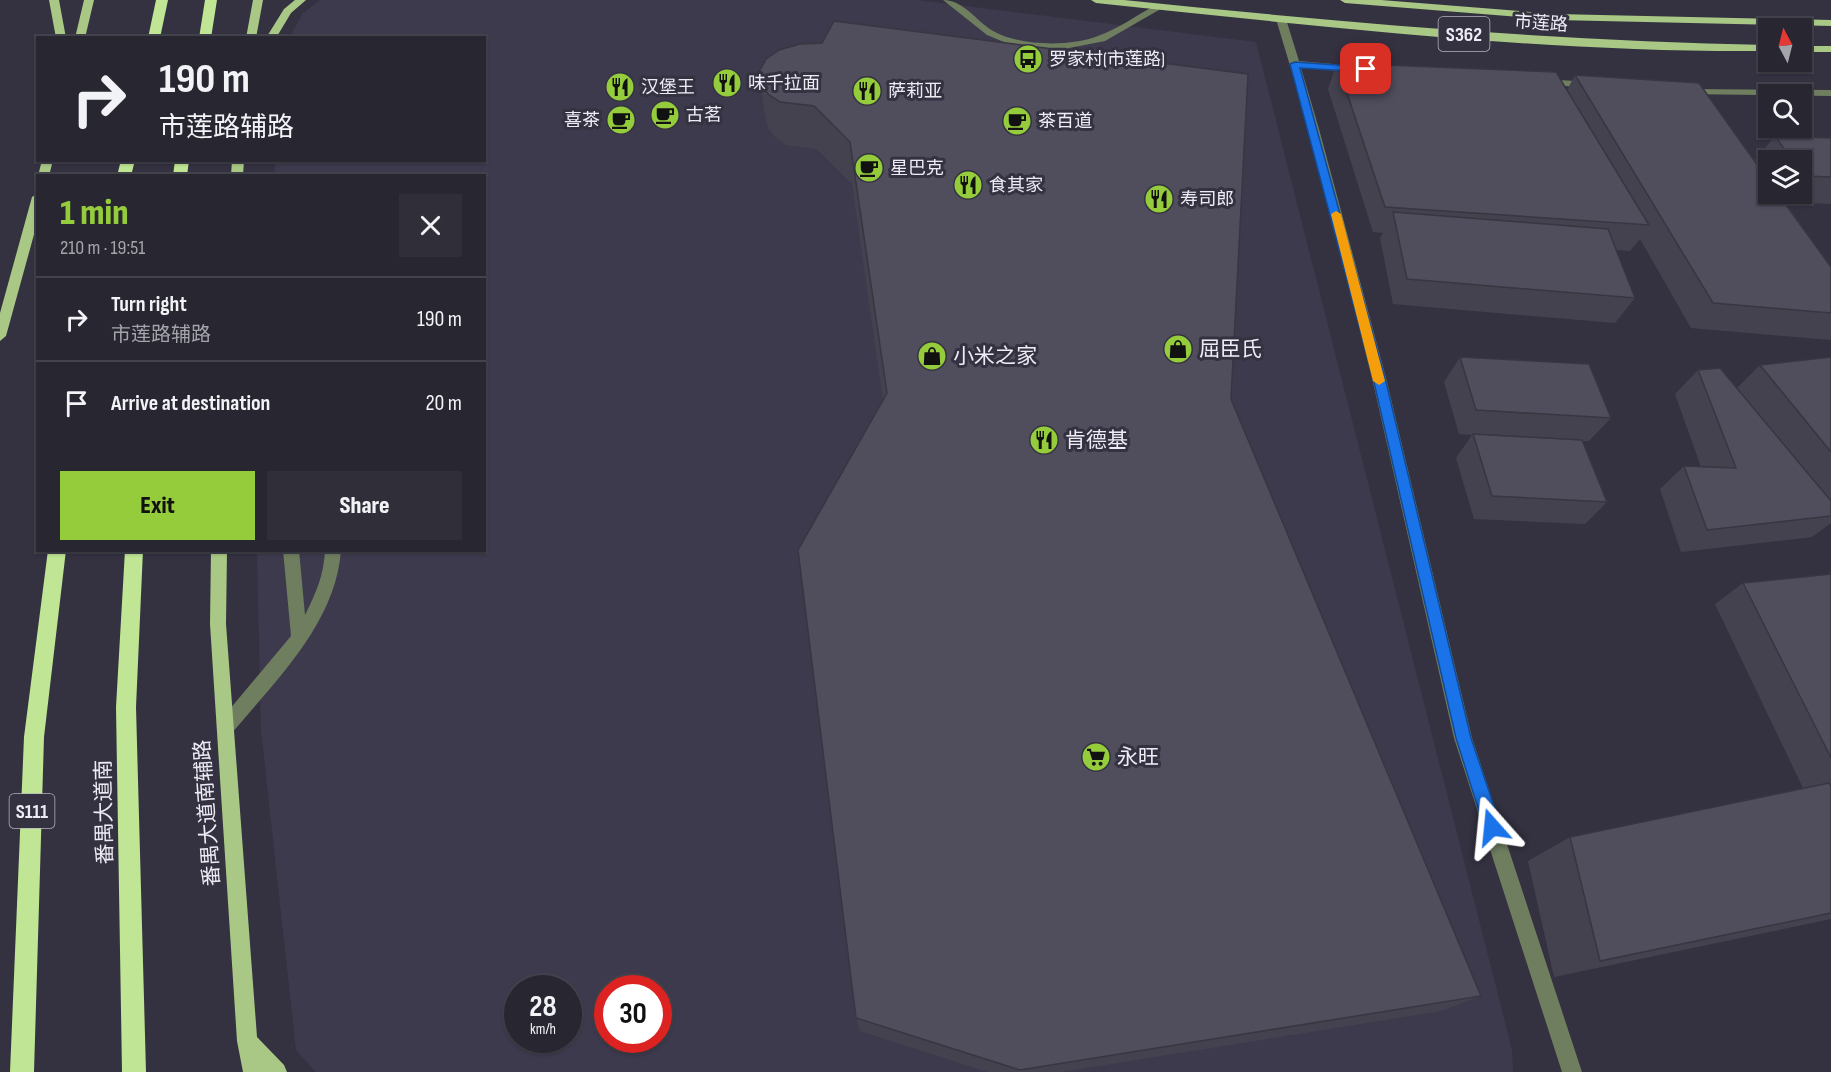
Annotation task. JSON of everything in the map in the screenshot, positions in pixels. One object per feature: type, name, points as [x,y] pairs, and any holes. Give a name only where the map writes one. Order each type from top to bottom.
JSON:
[{"type":"highway","points":[[154,36],[162,0]]},
{"type":"highway","points":[[204,36],[211,0]]},
{"type":"highway","name":"S111","points":[[22,1072],[34,737],[57,552]]},
{"type":"highway","name":"番禺大道南","points":[[134,552],[126,707],[134,1072]]},
{"type":"main road","points":[[54,0],[61,36]]},
{"type":"main road","points":[[80,36],[89,0]]},
{"type":"main road","points":[[251,36],[258,0]]},
{"type":"main road","points":[[272,36],[287,11],[301,0]]},
{"type":"main road","name":"市莲路","points":[[1096,0],[1281,19],[1583,43],[1758,48]]},
{"type":"main road","name":"市莲路","points":[[1345,0],[1556,17],[1831,23]]},
{"type":"main road","points":[[1812,49],[1831,49]]},
{"type":"main road","points":[[0,336],[6,294],[36,203]]},
{"type":"main road","name":"番禺大道南辅路","points":[[219,552],[218,624],[247,1041],[253,1072]]},
{"type":"main road","points":[[247,1041],[277,1072]]},
{"type":"street","points":[[948,0],[990,33],[1011,42],[1059,47],[1101,39],[1160,7]]},
{"type":"street","points":[[1281,19],[1379,378],[1463,738],[1572,1072]]},
{"type":"street","points":[[1295,64],[1366,69]]},
{"type":"street","points":[[1531,81],[1601,86]]},
{"type":"street","points":[[1672,91],[1831,93]]},
{"type":"street","points":[[291,552],[299,639]]},
{"type":"street","points":[[225,728],[299,639],[326,591],[334,560],[333,552]]},
{"type":"shaded area","points":[[320,0],[918,0],[1256,42],[1512,1050],[1513,1072],[316,1072],[296,1050],[261,730],[257,552],[486,552],[486,174],[274,174],[276,162],[486,162],[486,36],[292,36],[303,13]]},
{"type":"building","points":[[834,21],[1248,74],[1231,399],[1481,996],[1020,1070],[856,1018],[798,550],[887,393],[850,142],[814,106],[780,102],[769,95],[762,86],[759,72],[766,59],[779,50],[800,44],[822,43]]},
{"type":"building","points":[[1337,63],[1556,72],[1649,225],[1385,207]]},
{"type":"building","points":[[1575,75],[1699,83],[1758,166],[1758,204],[1785,204],[1831,267],[1831,313],[1713,303]]},
{"type":"building","points":[[1776,138],[1831,138],[1831,177],[1812,176],[1812,150],[1785,150]]},
{"type":"building","points":[[1393,212],[1608,229],[1635,298],[1407,279]]},
{"type":"building","points":[[1460,357],[1589,364],[1611,418],[1476,410]]},
{"type":"building","points":[[1831,357],[1831,452],[1760,365]]},
{"type":"building","points":[[1720,368],[1831,501],[1831,516],[1707,530],[1684,466],[1736,468],[1698,370]]},
{"type":"building","points":[[1473,434],[1582,440],[1607,502],[1492,496]]},
{"type":"building","points":[[1831,574],[1831,758],[1743,583]]},
{"type":"building","points":[[1829,783],[1831,786],[1831,913],[1600,961],[1570,837]]},
{"type":"slow traffic","points":[[1336,214],[1379,381]]},
{"type":"place","name":"罗家村(市莲路)","points":[[1028,59]]},
{"type":"place","name":"味千拉面","points":[[727,83]]},
{"type":"place","name":"汉堡王","points":[[620,87]]},
{"type":"place","name":"萨莉亚","points":[[867,91]]},
{"type":"place","name":"古茗","points":[[665,115]]},
{"type":"place","name":"喜茶","points":[[621,120]]},
{"type":"place","name":"茶百道","points":[[1017,121]]},
{"type":"place","name":"星巴克","points":[[869,168]]},
{"type":"place","name":"食其家","points":[[968,185]]},
{"type":"place","name":"寿司郎","points":[[1159,199]]},
{"type":"place","name":"屈臣氏","points":[[1178,349]]},
{"type":"place","name":"小米之家","points":[[932,356]]},
{"type":"place","name":"肯德基","points":[[1044,440]]},
{"type":"place","name":"永旺","points":[[1096,757]]},
{"type":"route","points":[[1366,69],[1295,64],[1379,378],[1463,738],[1492,827]]}]
